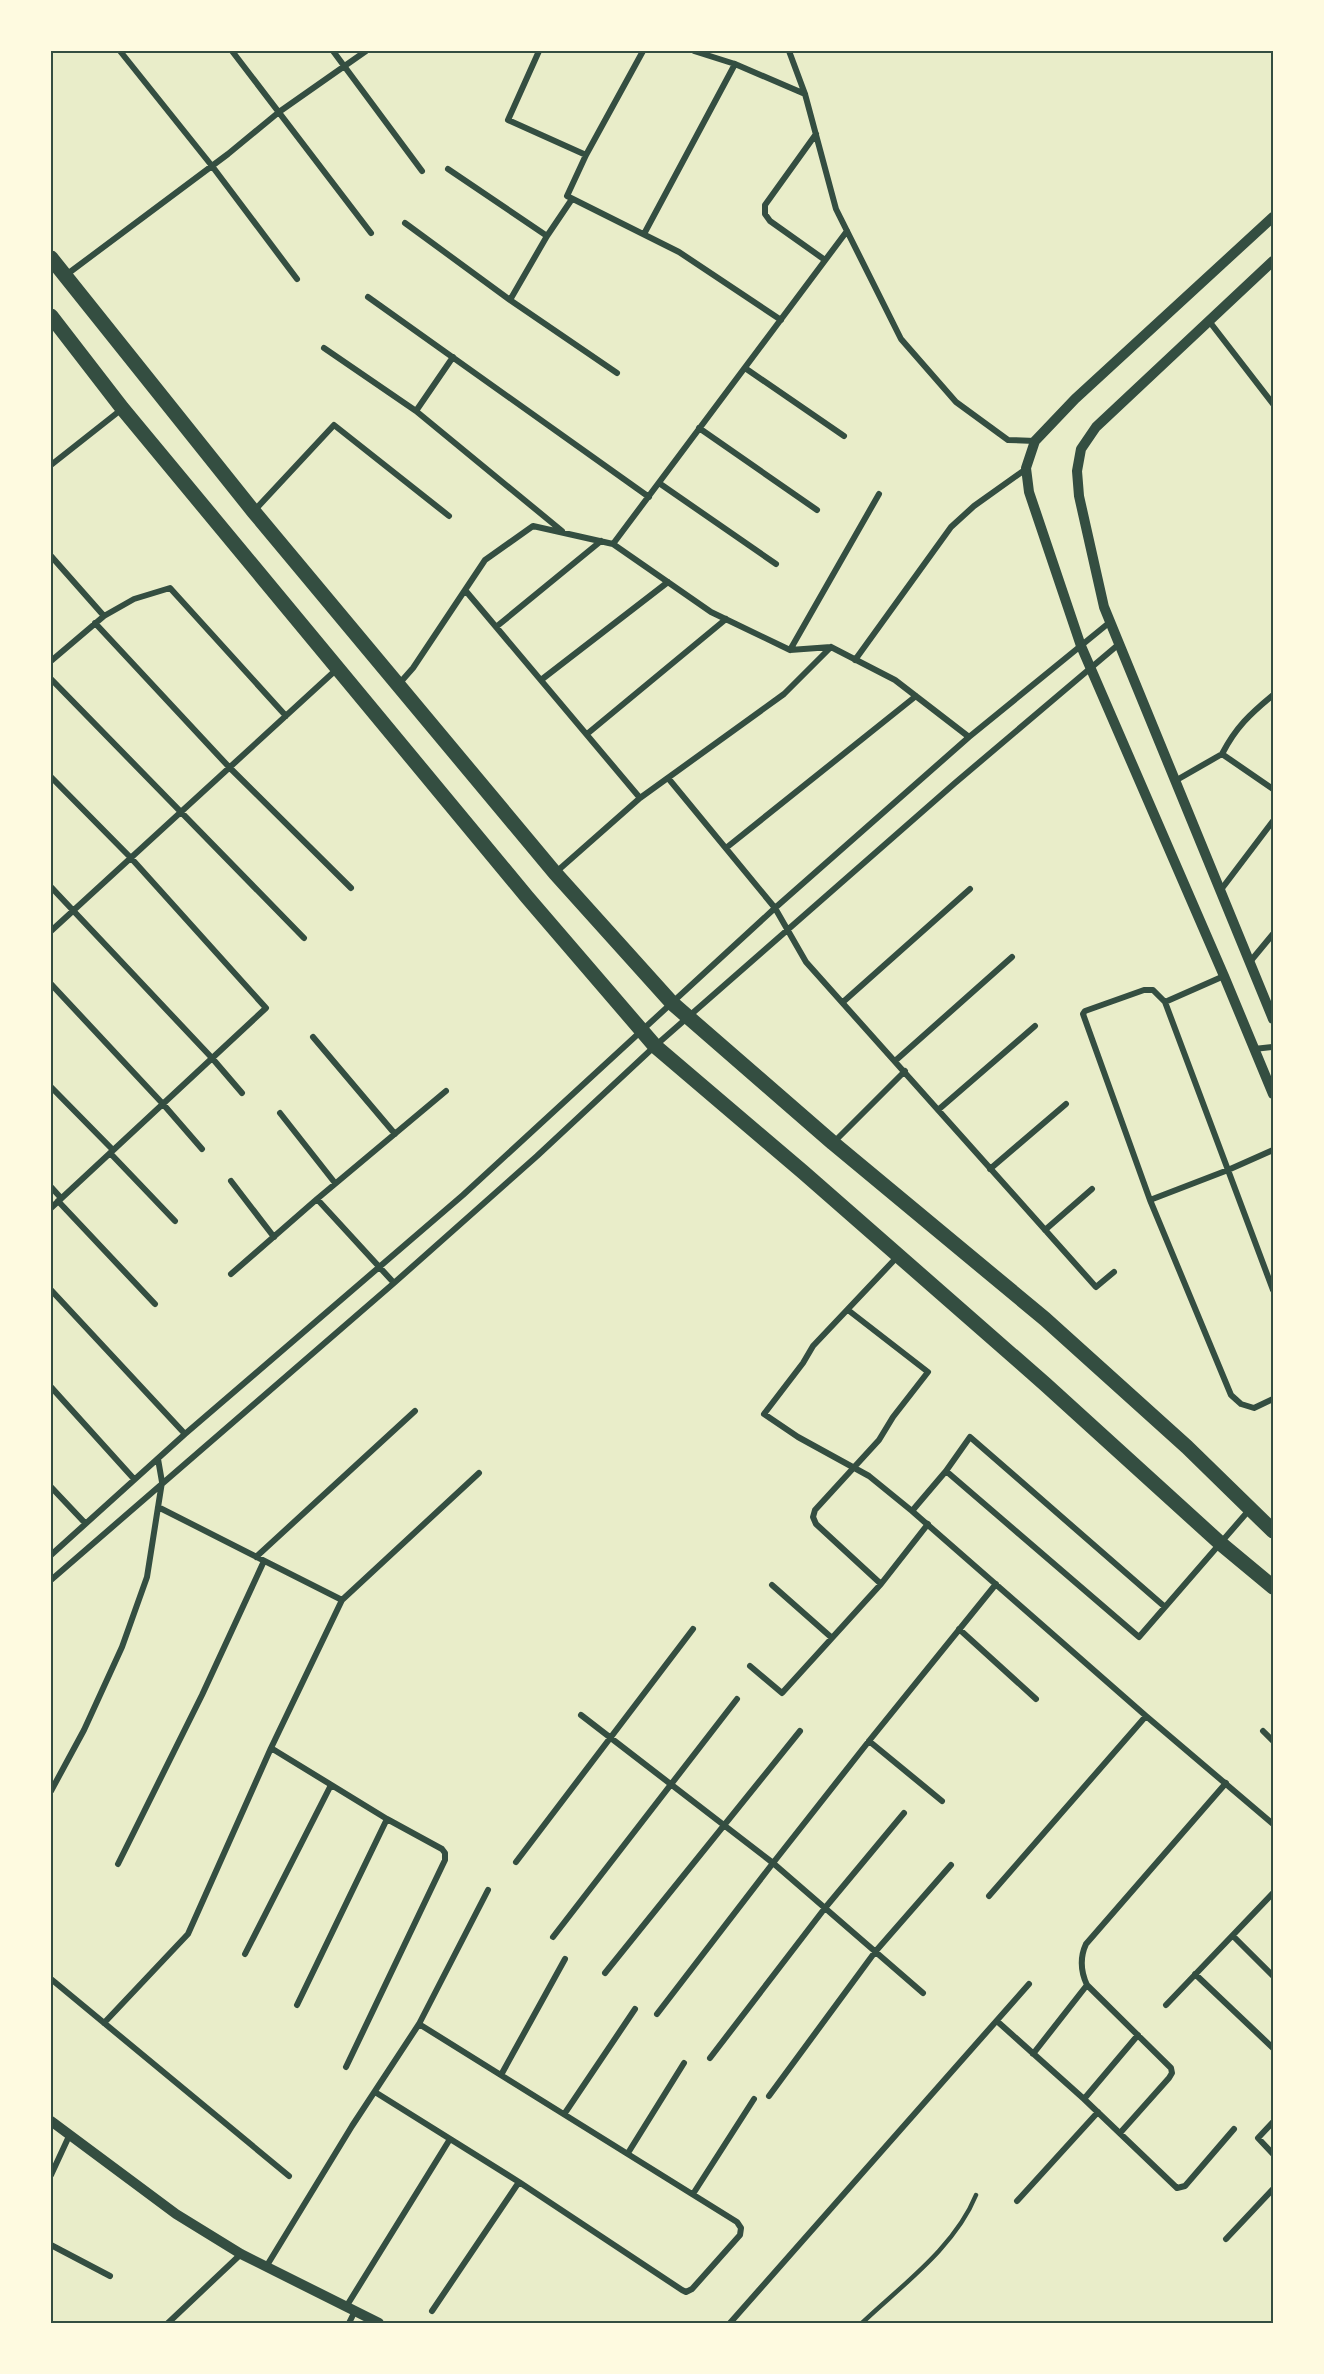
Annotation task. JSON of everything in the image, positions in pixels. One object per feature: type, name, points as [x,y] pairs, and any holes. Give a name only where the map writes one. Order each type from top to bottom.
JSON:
[{"type":"main road","points":[[51,258],[254,512],[398,685],[555,873],[672,1003],[833,1143],[1044,1319],[1187,1447],[1273,1531]]},
{"type":"main road","points":[[51,316],[122,408],[527,897],[655,1046],[1046,1384],[1220,1544],[1273,1587]]},
{"type":"street","points":[[120,51],[212,166],[297,279]]},
{"type":"street","points":[[232,51],[371,233]]},
{"type":"street","points":[[333,51],[422,171]]},
{"type":"street","points":[[65,276],[212,166],[279,112],[366,51]]},
{"type":"street","points":[[539,51],[508,120],[586,154]]},
{"type":"street","points":[[643,51],[586,154],[567,196],[679,252],[780,320]]},
{"type":"street","points":[[694,51],[735,64],[805,94]]},
{"type":"street","points":[[789,51],[805,94],[836,209],[902,339],[956,402],[1008,440],[1035,441]]},
{"type":"street","points":[[644,234],[735,64]]},
{"type":"street","points":[[816,134],[765,205],[765,214],[770,221],[825,260]]},
{"type":"street","points":[[448,169],[547,236]]},
{"type":"street","points":[[510,300],[547,236],[572,199]]},
{"type":"street","points":[[1273,217],[1075,399],[1035,441],[1026,468],[1029,492],[1081,646],[1273,1094]]},
{"type":"street","points":[[405,223],[510,300],[617,373]]},
{"type":"street","points":[[613,544],[847,231]]},
{"type":"street","points":[[1273,261],[1096,427],[1081,449],[1077,471],[1079,496],[1104,607],[1273,1019]]},
{"type":"street","points":[[368,297],[648,497]]},
{"type":"street","points":[[1209,321],[1273,404]]},
{"type":"street","points":[[324,348],[416,411],[564,533]]},
{"type":"street","points":[[416,411],[453,357]]},
{"type":"street","points":[[745,368],[844,436]]},
{"type":"street","points":[[51,465],[122,408]]},
{"type":"street","points":[[254,512],[334,424],[449,516]]},
{"type":"street","points":[[699,428],[818,510]]},
{"type":"street","points":[[855,660],[951,526],[1026,468]]},
{"type":"street","points":[[659,483],[776,564]]},
{"type":"street","points":[[790,650],[879,494]]},
{"type":"street","points":[[398,685],[413,668],[485,560],[533,526],[613,544],[711,612],[790,650],[831,647],[895,680],[969,737]]},
{"type":"street","points":[[496,627],[601,541]]},
{"type":"street","points":[[51,556],[104,616]]},
{"type":"street","points":[[541,680],[668,582]]},
{"type":"street","points":[[51,661],[104,616],[134,599],[170,588],[286,716]]},
{"type":"street","points":[[465,590],[640,798]]},
{"type":"street","points":[[587,734],[726,619]]},
{"type":"street","points":[[51,1555],[185,1434],[463,1195],[775,908],[969,737],[1110,622]]},
{"type":"street","points":[[95,623],[230,767],[351,888]]},
{"type":"street","points":[[51,1580],[394,1283],[537,1156],[655,1046],[955,783],[1119,644]]},
{"type":"street","points":[[555,873],[640,798],[784,694],[831,647]]},
{"type":"street","points":[[51,931],[338,668]]},
{"type":"street","points":[[51,678],[303,938]]},
{"type":"street","points":[[1175,781],[1222,754],[1233,733],[1242,722],[1273,695]]},
{"type":"street","points":[[726,848],[916,696]]},
{"type":"street","points":[[1222,754],[1273,789]]},
{"type":"street","points":[[51,777],[131,858],[266,1008],[51,1208]]},
{"type":"street","points":[[668,778],[775,908],[806,962],[1096,1287],[1114,1272]]},
{"type":"street","points":[[1220,891],[1273,821]]},
{"type":"street","points":[[51,887],[242,1093]]},
{"type":"street","points":[[843,1002],[970,889]]},
{"type":"street","points":[[1249,963],[1273,934]]},
{"type":"street","points":[[895,1061],[1012,957]]},
{"type":"street","points":[[1165,1002],[1224,976]]},
{"type":"street","points":[[51,984],[202,1149]]},
{"type":"street","points":[[1273,1290],[1165,1002],[1153,990],[1144,990],[1085,1011],[1083,1014],[1150,1200],[1230,1395],[1241,1404],[1254,1408],[1273,1399]]},
{"type":"street","points":[[938,1110],[1035,1026]]},
{"type":"street","points":[[314,1037],[395,1134]]},
{"type":"street","points":[[1254,1049],[1273,1047]]},
{"type":"street","points":[[833,1143],[905,1071]]},
{"type":"street","points":[[51,1087],[175,1221]]},
{"type":"street","points":[[231,1275],[335,1183],[446,1092]]},
{"type":"street","points":[[990,1169],[1066,1104]]},
{"type":"street","points":[[280,1113],[335,1183]]},
{"type":"street","points":[[1150,1200],[1273,1150]]},
{"type":"street","points":[[231,1181],[274,1237]]},
{"type":"street","points":[[51,1187],[60,1200],[155,1304]]},
{"type":"street","points":[[1045,1230],[1092,1188]]},
{"type":"street","points":[[317,1199],[394,1283]]},
{"type":"street","points":[[898,1255],[813,1346],[803,1364],[764,1414],[798,1437],[869,1476],[928,1524],[1146,1716],[1273,1824]]},
{"type":"street","points":[[51,1290],[185,1434]]},
{"type":"street","points":[[848,1310],[928,1372],[893,1417],[879,1440],[815,1510],[813,1517],[816,1524],[881,1584]]},
{"type":"street","points":[[51,1387],[134,1479]]},
{"type":"street","points":[[256,1557],[415,1410]]},
{"type":"street","points":[[912,1511],[946,1471],[970,1437],[1165,1607]]},
{"type":"street","points":[[51,1791],[84,1730],[122,1647],[147,1577],[162,1482],[158,1459]]},
{"type":"street","points":[[946,1471],[1138,1637],[1251,1509]]},
{"type":"street","points":[[104,2023],[188,1934],[271,1748],[342,1600],[479,1473]]},
{"type":"street","points":[[51,1487],[85,1523]]},
{"type":"street","points":[[158,1507],[342,1600]]},
{"type":"street","points":[[750,1665],[782,1693],[881,1584],[928,1524]]},
{"type":"street","points":[[118,1864],[202,1695],[264,1561]]},
{"type":"street","points":[[657,2014],[869,1741],[996,1584]]},
{"type":"street","points":[[772,1585],[832,1638]]},
{"type":"street","points":[[516,1862],[693,1629]]},
{"type":"street","points":[[959,1629],[1036,1699]]},
{"type":"street","points":[[553,1938],[670,1783],[737,1699]]},
{"type":"street","points":[[581,1715],[773,1863],[924,1993]]},
{"type":"street","points":[[989,1896],[1146,1716]]},
{"type":"street","points":[[605,1973],[800,1731]]},
{"type":"street","points":[[1263,1731],[1273,1741]]},
{"type":"street","points":[[869,1741],[942,1801]]},
{"type":"street","points":[[271,1748],[387,1819],[442,1849],[446,1854],[346,2067]]},
{"type":"street","points":[[1120,2133],[1172,2073],[1171,2068],[1087,1985],[1082,1960],[1086,1944],[1226,1784]]},
{"type":"street","points":[[245,1954],[331,1785]]},
{"type":"street","points":[[710,2058],[825,1908],[904,1814]]},
{"type":"street","points":[[297,2005],[387,1819]]},
{"type":"street","points":[[769,2096],[876,1952],[951,1865]]},
{"type":"street","points":[[266,2267],[419,2024],[488,1890]]},
{"type":"street","points":[[1166,2005],[1272,1896]]},
{"type":"street","points":[[1233,1936],[1273,1976]]},
{"type":"street","points":[[501,2075],[565,1959]]},
{"type":"street","points":[[1195,1974],[1273,2048]]},
{"type":"street","points":[[51,1979],[289,2176]]},
{"type":"street","points":[[729,2323],[998,2022],[1029,1984]]},
{"type":"street","points":[[1033,2054],[1087,1985]]},
{"type":"street","points":[[564,2113],[635,2009]]},
{"type":"street","points":[[998,2022],[1098,2112],[1172,2184],[1181,2188],[1234,2129]]},
{"type":"street","points":[[375,2092],[519,2182],[686,2292],[692,2289],[740,2235],[741,2228],[737,2222],[419,2024]]},
{"type":"street","points":[[1084,2099],[1138,2035]]},
{"type":"street","points":[[628,2153],[684,2063]]},
{"type":"street","points":[[693,2194],[754,2099]]},
{"type":"street","points":[[1017,2201],[1098,2112]]},
{"type":"street","points":[[51,2121],[176,2214],[241,2254],[379,2323]]},
{"type":"street","points":[[1273,2122],[1258,2138],[1273,2154]]},
{"type":"street","points":[[51,2175],[70,2134]]},
{"type":"street","points":[[349,2323],[350,2309],[450,2139]]},
{"type":"street","points":[[432,2311],[519,2182]]},
{"type":"street","points":[[1226,2239],[1273,2189]]},
{"type":"street","points":[[51,2245],[110,2276]]},
{"type":"street","points":[[168,2323],[241,2254]]},
{"type":"lane","points":[[862,2323],[955,2232],[968,2215],[976,2195]]}]
